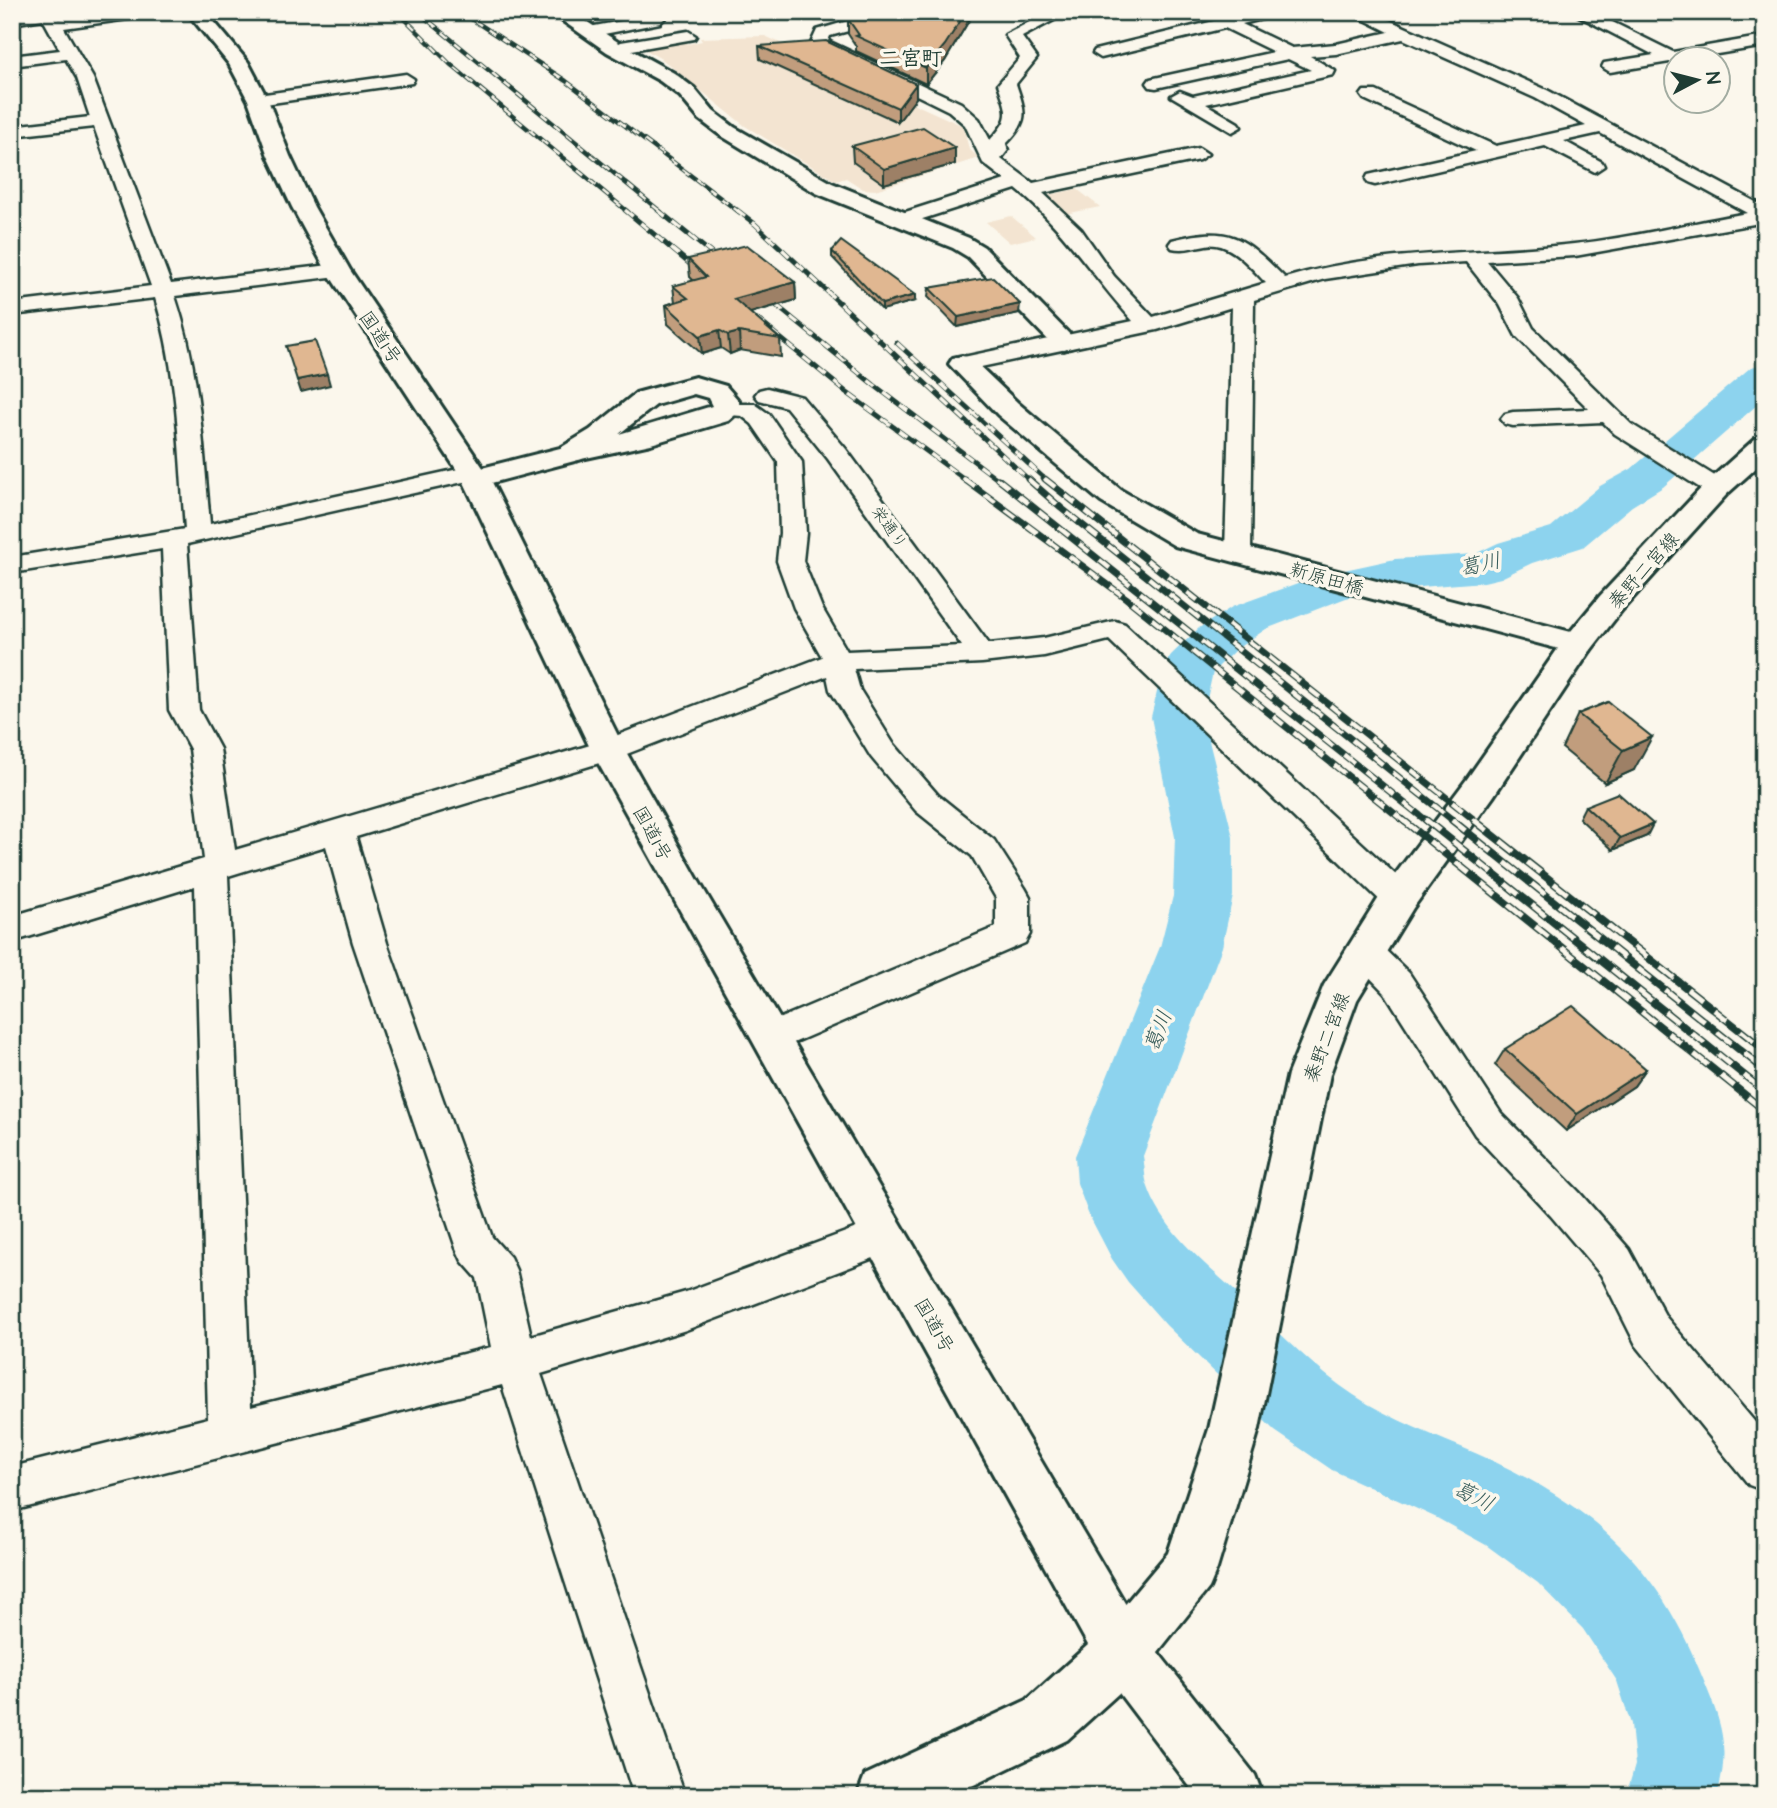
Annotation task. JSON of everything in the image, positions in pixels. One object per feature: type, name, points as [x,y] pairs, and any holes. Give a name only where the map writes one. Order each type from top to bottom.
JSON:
[{"type":"main road","name":"国道1号","points":[[195,12],[238,62],[258,100],[298,197],[338,270],[474,475],[608,750],[1122,1652],[1234,1796]]},
{"type":"main road","points":[[559,12],[614,48],[667,76],[687,92],[706,115],[737,138],[824,188],[976,252],[1064,342]]},
{"type":"main road","name":"新原田橋","points":[[962,364],[1008,409],[1111,496],[1186,540],[1578,645]]},
{"type":"main road","points":[[474,475],[641,438],[718,415],[726,409],[726,401],[717,392],[695,385],[646,399],[600,436],[572,453]]},
{"type":"main road","points":[[630,411],[621,432],[631,438],[641,438]]},
{"type":"main road","name":"秦野二宮線","points":[[1122,1652],[1191,1569],[1234,1429],[1309,1074],[1338,996],[1399,898],[1480,788],[1578,645],[1706,482],[1765,445]]},
{"type":"main road","points":[[886,1796],[1047,1720],[1122,1652]]},
{"type":"street","points":[[12,46],[56,29],[143,12]]},
{"type":"street","points":[[589,32],[654,20],[660,12]]},
{"type":"street","points":[[990,159],[999,150],[997,143],[1016,125],[1017,116],[1007,84],[1029,58],[1013,35],[1061,12]]},
{"type":"street","points":[[1101,53],[1272,12]]},
{"type":"street","points":[[1357,12],[1541,94],[1599,128],[1765,215]]},
{"type":"street","points":[[1579,12],[1669,65],[1760,45]]},
{"type":"street","points":[[12,19],[56,29],[85,78],[163,290],[184,370],[184,710],[205,750],[216,868],[230,1434]]},
{"type":"street","points":[[1191,102],[1327,71],[1227,23]]},
{"type":"street","points":[[878,25],[836,28],[823,33],[819,43],[955,107],[973,123],[990,159],[1024,186],[1074,233],[1107,280],[1148,325]]},
{"type":"street","points":[[12,61],[56,29]]},
{"type":"street","points":[[1232,127],[1156,83],[1292,53],[1336,50],[1407,33]]},
{"type":"street","points":[[614,48],[690,34]]},
{"type":"street","points":[[1611,49],[1645,52]]},
{"type":"street","points":[[1611,67],[1645,52]]},
{"type":"street","points":[[258,100],[331,97],[406,79]]},
{"type":"street","points":[[1374,101],[1441,123],[1494,152]]},
{"type":"street","points":[[12,131],[101,121]]},
{"type":"street","points":[[1375,179],[1599,128]]},
{"type":"street","points":[[1548,140],[1595,166]]},
{"type":"street","points":[[903,219],[1024,186],[1199,154]]},
{"type":"street","points":[[962,364],[1148,325],[1243,299],[1322,273],[1370,264],[1575,250],[1765,215]]},
{"type":"street","points":[[1190,238],[1227,240],[1248,254],[1280,285]]},
{"type":"street","points":[[1472,256],[1510,303],[1524,331],[1623,429],[1650,449],[1706,482]]},
{"type":"street","points":[[12,309],[338,270]]},
{"type":"street","points":[[1243,299],[1244,555]]},
{"type":"street","name":"栄通り","points":[[767,395],[794,402],[838,454],[982,654]]},
{"type":"street","points":[[726,409],[747,409],[761,419],[790,462],[793,533],[790,561],[808,608],[838,661],[845,691],[881,750],[927,803],[983,848],[1013,897],[1013,934],[770,1038]]},
{"type":"street","points":[[1514,419],[1610,415]]},
{"type":"street","points":[[12,565],[69,558],[474,475]]},
{"type":"street","points":[[12,929],[608,750],[838,661],[982,654],[1044,647],[1115,629],[1399,898]]},
{"type":"street","points":[[338,831],[370,943],[476,1248],[496,1270],[515,1361],[660,1796]]},
{"type":"street","points":[[1366,952],[1397,983],[1488,1124],[1566,1204],[1615,1262],[1651,1331],[1765,1469]]},
{"type":"street","points":[[12,1489],[515,1361],[686,1311],[883,1236]]},
{"type":"shaded area","points":[[765,36],[963,126],[969,149],[979,158],[875,190],[863,189],[846,178],[836,181],[745,126],[663,60],[641,47],[683,39],[688,44],[702,41],[700,38]]},
{"type":"shaded area","points":[[1077,189],[1100,207],[1065,214],[1043,196]]},
{"type":"shaded area","points":[[1011,216],[1036,237],[1010,243],[986,222]]},
{"type":"building","points":[[886,12],[966,12],[926,68],[856,36],[859,35],[848,19],[884,15]]},
{"type":"building","points":[[826,41],[916,84],[898,108],[759,46]]},
{"type":"building","points":[[923,127],[955,148],[884,169],[852,146]]},
{"type":"building","points":[[841,241],[915,295],[882,304],[832,251]]},
{"type":"building","points":[[747,245],[795,282],[734,299],[780,339],[739,332],[728,335],[719,330],[700,336],[666,305],[688,298],[673,286],[706,277],[688,259]]},
{"type":"building","points":[[993,277],[1020,304],[958,317],[929,288]]},
{"type":"building","points":[[315,341],[327,374],[297,380],[286,346]]},
{"type":"building","points":[[1608,702],[1652,737],[1623,750],[1578,714]]},
{"type":"building","points":[[1618,793],[1653,824],[1620,838],[1585,806]]},
{"type":"building","points":[[1573,1006],[1646,1069],[1577,1114],[1505,1049]]},
{"type":"waterway","name":"葛川","points":[[1671,1796],[1680,1765],[1680,1745],[1661,1683],[1632,1625],[1592,1575],[1542,1534],[1514,1516],[1486,1500],[1360,1442],[1303,1405],[1192,1300],[1154,1259],[1123,1213],[1112,1183],[1109,1156],[1191,947],[1203,896],[1204,837],[1177,717],[1189,667],[1217,639],[1249,618],[1334,586],[1395,574],[1484,568],[1515,553],[1567,537],[1616,496],[1647,478],[1765,376]]},
{"type":"railway","points":[[398,12],[450,64],[628,212]]},
{"type":"railway","points":[[418,12],[661,212]]},
{"type":"railway","points":[[461,12],[566,81],[739,212]]},
{"type":"railway","points":[[625,210],[703,275]]},
{"type":"railway","points":[[658,210],[727,266]]},
{"type":"railway","points":[[737,210],[1030,481]]},
{"type":"railway","points":[[760,292],[874,385],[1000,481]]},
{"type":"railway","points":[[757,319],[846,392],[967,481]]},
{"type":"railway","points":[[897,343],[1047,481]]},
{"type":"railway","points":[[964,479],[1126,598],[1405,822]]},
{"type":"railway","points":[[998,479],[1428,822]]},
{"type":"railway","points":[[1028,479],[1455,822]]},
{"type":"railway","points":[[1045,479],[1477,822]]},
{"type":"railway","points":[[1403,820],[1765,1111]]},
{"type":"railway","points":[[1426,820],[1765,1092]]},
{"type":"railway","points":[[1452,820],[1765,1070]]},
{"type":"railway","points":[[1474,820],[1765,1050]]},
{"type":"district","name":"二宮町","points":[[911,58]]}]
